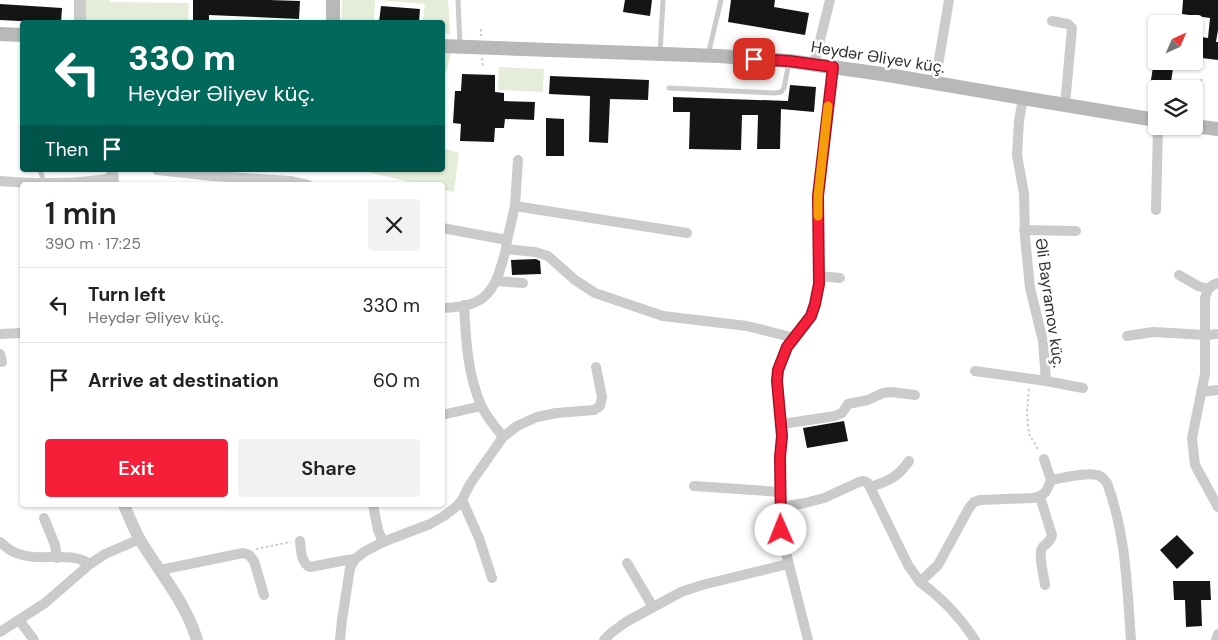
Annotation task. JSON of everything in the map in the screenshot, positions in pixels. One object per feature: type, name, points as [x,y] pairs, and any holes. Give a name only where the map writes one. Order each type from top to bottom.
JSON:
[{"type":"main road","points":[[333,0],[333,20]]},
{"type":"main road","points":[[0,34],[20,35]]},
{"type":"main road","name":"Heydər Əliyev küç.","points":[[445,46],[708,56],[789,61],[1148,119]]},
{"type":"main road","points":[[1203,128],[1218,130]]},
{"type":"street","points":[[80,0],[80,20]]},
{"type":"street","points":[[814,64],[830,0]]},
{"type":"street","points":[[935,83],[949,0]]},
{"type":"street","points":[[1052,21],[1068,24],[1072,28],[1065,105]]},
{"type":"street","points":[[808,640],[781,530],[780,457],[782,424],[777,381],[778,370],[787,347],[811,316],[819,284],[818,196],[833,67]]},
{"type":"street","name":"Əli Bayramov küç.","points":[[975,371],[1046,381],[1043,341],[1030,288],[1024,230],[1024,194],[1017,155],[1019,121],[1023,98]]},
{"type":"street","points":[[1156,210],[1158,135]]},
{"type":"street","points":[[445,308],[478,302],[487,294],[496,280],[514,206],[518,160]]},
{"type":"street","points":[[175,172],[212,176],[254,177],[294,182]]},
{"type":"street","points":[[86,182],[112,178]]},
{"type":"street","points":[[0,181],[20,182]]},
{"type":"street","points":[[514,206],[687,233]]},
{"type":"street","points":[[445,229],[548,256],[575,280],[595,293],[663,316],[747,326],[795,338]]},
{"type":"street","points":[[1024,230],[1076,231]]},
{"type":"street","points":[[1179,274],[1198,286],[1208,289]]},
{"type":"street","points":[[818,276],[840,278]]},
{"type":"street","points":[[496,280],[523,284]]},
{"type":"street","points":[[1218,283],[1208,289],[1206,298],[1205,374],[1192,438],[1195,465],[1218,507]]},
{"type":"street","points":[[464,305],[467,356],[472,380],[481,406],[503,437]]},
{"type":"street","points":[[1127,336],[1153,332],[1206,336],[1218,334]]},
{"type":"street","points":[[0,334],[20,333]]},
{"type":"street","points":[[340,640],[350,568],[356,559],[364,552],[383,542],[430,524],[457,506],[503,437],[517,426],[537,416],[594,410],[600,406],[602,397],[596,367]]},
{"type":"street","points":[[1046,381],[1084,388]]},
{"type":"street","points":[[1202,392],[1218,390]]},
{"type":"street","points":[[782,424],[835,416],[842,413],[848,404],[868,400],[883,393],[891,392],[914,395]]},
{"type":"street","points":[[445,414],[481,406]]},
{"type":"street","points":[[920,582],[938,565],[974,502],[980,500],[1040,497],[1051,480],[1044,460]]},
{"type":"street","points":[[871,487],[895,477],[909,461]]},
{"type":"street","points":[[1051,480],[1085,474],[1097,475],[1107,483],[1120,524],[1131,640]]},
{"type":"street","points":[[781,507],[824,498],[859,482],[864,481],[868,483],[908,565],[920,582],[952,610],[975,640]]},
{"type":"street","points":[[694,486],[781,492]]},
{"type":"street","points":[[1040,497],[1052,536],[1051,540],[1042,548],[1040,555],[1045,585]]},
{"type":"street","points":[[462,500],[479,538],[492,578]]},
{"type":"street","points":[[125,507],[140,539],[185,610],[197,640]]},
{"type":"street","points":[[373,507],[378,530],[383,542]]},
{"type":"street","points":[[44,518],[57,558]]},
{"type":"street","points":[[0,632],[45,603],[90,564],[106,554],[140,539]]},
{"type":"street","points":[[300,541],[303,559],[306,565],[310,567],[356,559]]},
{"type":"street","points":[[0,542],[14,553],[24,556],[83,559],[90,564]]},
{"type":"street","points":[[160,570],[244,553],[249,555],[254,561],[264,595]]},
{"type":"street","points":[[627,563],[653,607]]},
{"type":"street","points":[[604,640],[626,622],[681,592],[788,564]]},
{"type":"street","points":[[19,620],[34,640]]},
{"type":"street","points":[[1216,640],[1218,634]]},
{"type":"lane","points":[[458,0],[460,47]]},
{"type":"lane","points":[[660,54],[663,0]]},
{"type":"lane","points":[[708,56],[721,0]]},
{"type":"lane","points":[[669,88],[781,92],[784,88],[789,61]]},
{"type":"path","points":[[1030,379],[1027,414],[1029,434],[1044,460]]},
{"type":"path","points":[[249,555],[257,548],[300,541]]},
{"type":"green space","points":[[85,0],[189,3],[188,20],[85,20]]},
{"type":"green space","points":[[342,0],[375,0],[374,20],[341,20]]},
{"type":"green space","points":[[377,0],[448,0],[450,34],[445,33],[445,20],[423,20],[425,4]]},
{"type":"green space","points":[[445,52],[451,53],[445,73]]},
{"type":"green space","points":[[499,67],[544,69],[543,92],[498,90]]},
{"type":"green space","points":[[445,149],[459,153],[454,192],[445,190],[445,182],[410,182],[367,172],[445,172]]},
{"type":"building","points":[[193,0],[300,1],[299,19],[209,15],[209,20],[193,20]]},
{"type":"building","points":[[625,0],[652,0],[650,16],[623,12]]},
{"type":"building","points":[[731,0],[775,0],[774,7],[809,13],[805,35],[728,22]]},
{"type":"building","points":[[1183,0],[1218,0],[1216,42],[1218,42],[1218,60],[1203,58],[1203,37],[1208,38],[1210,18],[1203,17],[1203,15],[1182,14]]},
{"type":"building","points":[[0,4],[62,8],[61,20],[0,20]]},
{"type":"building","points":[[381,6],[420,9],[419,20],[379,20]]},
{"type":"building","points":[[1153,70],[1173,70],[1171,80],[1151,80]]},
{"type":"building","points":[[462,74],[495,75],[495,92],[504,93],[504,101],[535,102],[534,120],[505,119],[504,128],[495,128],[494,142],[460,141],[461,124],[453,123],[455,91],[461,91]]},
{"type":"building","points":[[550,76],[649,80],[648,100],[610,99],[608,143],[589,142],[590,96],[549,94]]},
{"type":"building","points":[[790,85],[816,87],[814,112],[781,109],[780,149],[757,149],[758,115],[742,115],[741,150],[689,149],[690,112],[673,112],[673,97],[788,101]]},
{"type":"building","points":[[546,118],[564,119],[564,156],[546,156]]},
{"type":"building","points":[[536,259],[540,261],[541,274],[512,275],[511,260]]},
{"type":"building","points":[[844,421],[848,441],[807,448],[803,428]]},
{"type":"building","points":[[1177,535],[1194,553],[1177,569],[1160,550]]},
{"type":"building","points":[[1173,581],[1210,581],[1211,600],[1201,600],[1202,626],[1186,627],[1185,600],[1174,600]]},
{"type":"slow traffic","points":[[818,216],[818,196],[828,106]]},
{"type":"route","points":[[754,59],[789,61],[833,67],[818,196],[819,284],[811,316],[787,347],[778,370],[777,381],[782,424],[780,457],[781,530]]}]
